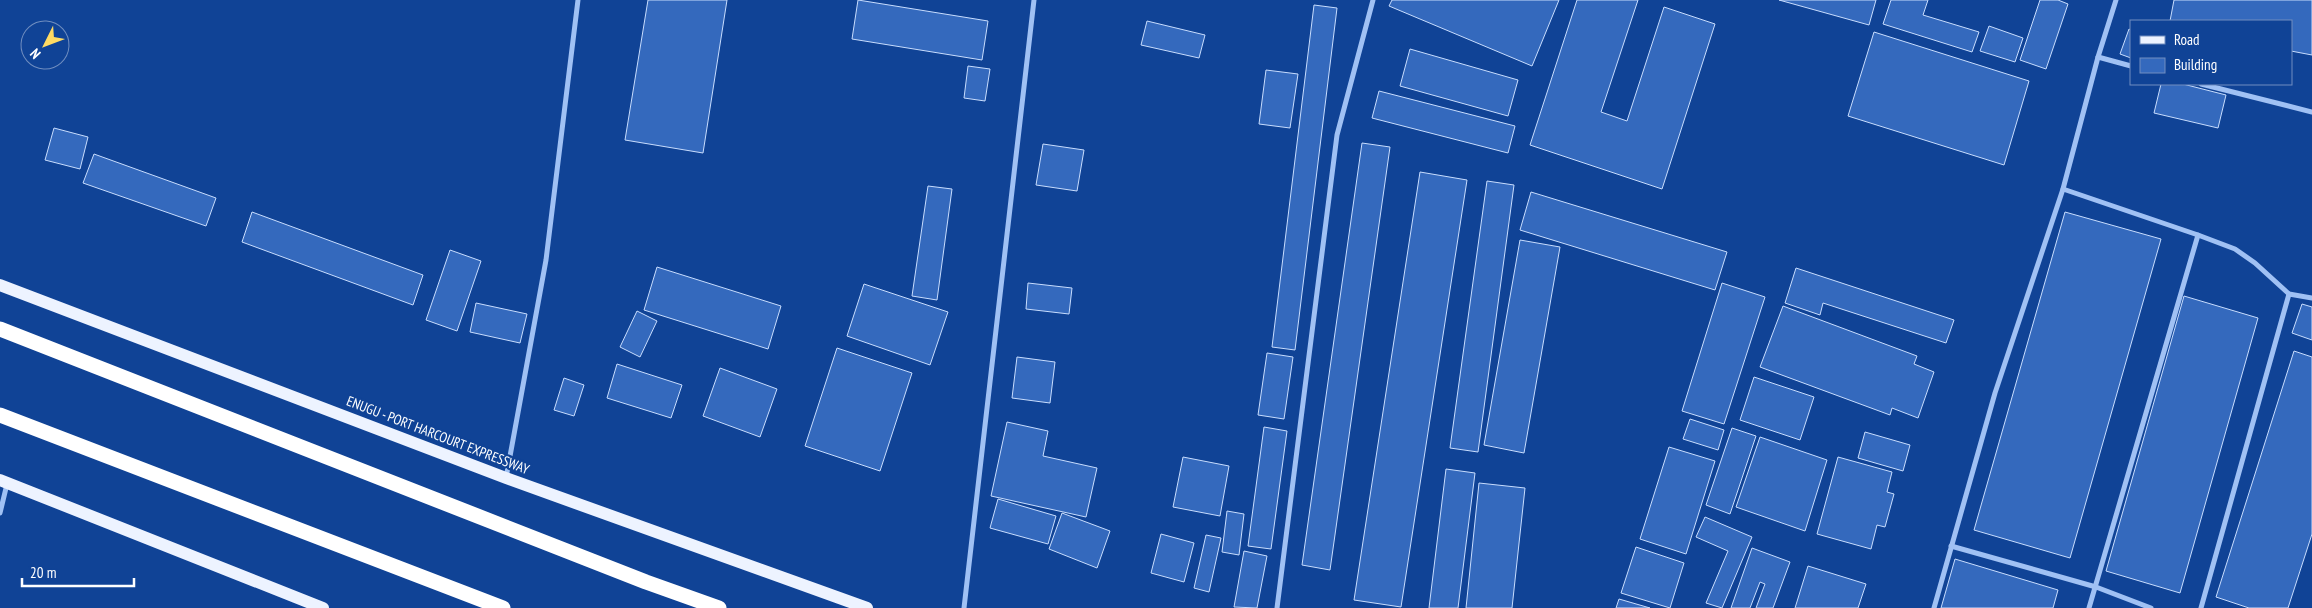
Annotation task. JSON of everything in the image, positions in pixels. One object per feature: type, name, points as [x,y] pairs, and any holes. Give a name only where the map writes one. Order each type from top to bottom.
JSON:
[{"type":"highway","points":[[0,329],[646,582],[718,608]]},
{"type":"highway","points":[[0,415],[503,608]]},
{"type":"main road","name":"ENUGU - PORT HARCOURT EXPRESSWAY","points":[[0,285],[506,478],[867,608]]},
{"type":"main road","points":[[4,482],[323,608]]},
{"type":"street","points":[[506,478],[546,260],[578,0]]},
{"type":"street","points":[[964,608],[1034,0]]},
{"type":"street","points":[[1277,608],[1337,135],[1373,0]]},
{"type":"street","points":[[1934,608],[1995,393],[2063,189],[2098,57],[2116,0]]},
{"type":"street","points":[[2098,57],[2130,66]]},
{"type":"street","points":[[2205,85],[2312,112]]},
{"type":"street","points":[[2063,189],[2235,249],[2255,263],[2289,294],[2312,298]]},
{"type":"street","points":[[2089,608],[2198,235]]},
{"type":"street","points":[[2201,608],[2289,294]]},
{"type":"street","points":[[0,513],[4,482]]},
{"type":"street","points":[[1951,546],[2096,587],[2151,608]]},
{"type":"building","points":[[648,0],[727,0],[703,153],[625,140]]},
{"type":"building","points":[[858,0],[988,21],[982,60],[852,39]]},
{"type":"building","points":[[1392,0],[1559,0],[1532,66],[1389,6]]},
{"type":"building","points":[[1577,0],[1638,0],[1601,112],[1627,121],[1664,7],[1715,24],[1662,189],[1530,145]]},
{"type":"building","points":[[1779,0],[1876,0],[1869,25]]},
{"type":"building","points":[[1891,0],[1928,0],[1923,15],[1979,32],[1972,52],[1883,24]]},
{"type":"building","points":[[2040,0],[2058,0],[2068,4],[2046,69],[2020,60]]},
{"type":"building","points":[[2174,0],[2312,0],[2312,55],[2292,51],[2292,20],[2170,20]]},
{"type":"building","points":[[1314,5],[1337,8],[1295,350],[1272,347]]},
{"type":"building","points":[[1147,21],[1205,35],[1199,58],[1141,45]]},
{"type":"building","points":[[1989,26],[2023,38],[2015,62],[1980,51]]},
{"type":"building","points":[[2129,29],[2130,58],[2120,54]]},
{"type":"building","points":[[1874,32],[2029,81],[2004,165],[1848,116]]},
{"type":"building","points":[[1410,49],[1518,80],[1508,116],[1400,86]]},
{"type":"building","points":[[968,66],[990,69],[985,101],[964,98]]},
{"type":"building","points":[[1266,70],[1298,74],[1290,128],[1259,124]]},
{"type":"building","points":[[2161,85],[2187,85],[2226,95],[2218,128],[2154,113]]},
{"type":"building","points":[[1379,91],[1515,126],[1508,153],[1372,118]]},
{"type":"building","points":[[54,128],[88,137],[80,169],[45,160]]},
{"type":"building","points":[[1362,143],[1390,147],[1330,570],[1302,565]]},
{"type":"building","points":[[1043,144],[1084,150],[1077,191],[1036,185]]},
{"type":"building","points":[[94,154],[216,198],[206,226],[83,183]]},
{"type":"building","points":[[1420,172],[1467,180],[1401,607],[1354,600]]},
{"type":"building","points":[[1487,181],[1514,185],[1478,452],[1450,448]]},
{"type":"building","points":[[928,186],[952,189],[937,300],[912,296]]},
{"type":"building","points":[[1531,192],[1727,252],[1715,290],[1520,230]]},
{"type":"building","points":[[252,212],[423,275],[413,305],[242,242]]},
{"type":"building","points":[[2065,212],[2161,239],[2070,558],[1974,530]]},
{"type":"building","points":[[1520,240],[1560,247],[1524,453],[1484,445]]},
{"type":"building","points":[[450,250],[481,261],[457,331],[426,320]]},
{"type":"building","points":[[657,267],[781,306],[768,349],[644,310]]},
{"type":"building","points":[[1796,268],[1954,320],[1946,343],[1823,303],[1820,315],[1785,303]]},
{"type":"building","points":[[1028,283],[1072,288],[1069,314],[1026,309]]},
{"type":"building","points":[[1722,283],[1765,297],[1724,424],[1682,411]]},
{"type":"building","points":[[864,284],[948,312],[930,365],[847,336]]},
{"type":"building","points":[[2184,296],[2258,318],[2180,593],[2106,571]]},
{"type":"building","points":[[476,303],[527,314],[520,343],[470,332]]},
{"type":"building","points":[[2302,304],[2312,307],[2312,340],[2292,333]]},
{"type":"building","points":[[1783,306],[1917,356],[1914,364],[1934,372],[1918,418],[1892,408],[1890,415],[1760,367]]},
{"type":"building","points":[[637,311],[657,321],[640,357],[620,347]]},
{"type":"building","points":[[837,348],[912,373],[880,471],[805,446]]},
{"type":"building","points":[[2294,351],[2312,357],[2312,534],[2288,608],[2249,608],[2216,597]]},
{"type":"building","points":[[1267,353],[1293,357],[1284,419],[1258,415]]},
{"type":"building","points":[[1017,357],[1055,362],[1050,403],[1012,398]]},
{"type":"building","points":[[617,364],[682,385],[671,418],[607,398]]},
{"type":"building","points":[[720,368],[777,389],[760,437],[703,416]]},
{"type":"building","points":[[1754,377],[1814,397],[1800,440],[1740,420]]},
{"type":"building","points":[[564,378],[584,385],[574,416],[554,410]]},
{"type":"building","points":[[1690,419],[1724,430],[1718,450],[1683,439]]},
{"type":"building","points":[[1007,422],[1048,431],[1043,456],[1097,468],[1086,517],[991,496]]},
{"type":"building","points":[[1264,427],[1287,431],[1271,549],[1248,546]]},
{"type":"building","points":[[1732,428],[1756,436],[1730,514],[1706,505]]},
{"type":"building","points":[[1865,432],[1910,445],[1903,471],[1858,458]]},
{"type":"building","points":[[1760,437],[1827,460],[1805,531],[1736,507]]},
{"type":"building","points":[[1669,447],[1715,461],[1686,554],[1640,539]]},
{"type":"building","points":[[1183,457],[1229,466],[1220,516],[1173,507]]},
{"type":"building","points":[[1838,457],[1892,472],[1887,492],[1894,494],[1885,527],[1877,525],[1871,549],[1817,534]]},
{"type":"building","points":[[1446,469],[1475,473],[1458,608],[1429,608]]},
{"type":"building","points":[[1479,483],[1525,488],[1512,608],[1466,608]]},
{"type":"building","points":[[998,499],[1056,516],[1048,544],[990,528]]},
{"type":"building","points":[[1227,511],[1244,514],[1239,555],[1222,552]]},
{"type":"building","points":[[1062,513],[1110,531],[1097,568],[1049,549]]},
{"type":"building","points":[[1705,517],[1752,537],[1722,608],[1706,603],[1728,551],[1696,537]]},
{"type":"building","points":[[1161,534],[1194,543],[1184,582],[1151,573]]},
{"type":"building","points":[[1206,535],[1221,538],[1209,592],[1194,588]]},
{"type":"building","points":[[1636,547],[1684,563],[1670,608],[1621,593]]},
{"type":"building","points":[[1752,548],[1790,562],[1773,608],[1756,608],[1765,584],[1760,582],[1750,608],[1731,608]]},
{"type":"building","points":[[1244,551],[1267,556],[1257,608],[1234,607]]},
{"type":"building","points":[[1955,559],[2058,590],[2053,608],[1941,608]]},
{"type":"building","points":[[1808,566],[1866,584],[1858,608],[1795,608]]},
{"type":"building","points":[[1619,599],[1650,608],[1616,608]]}]
